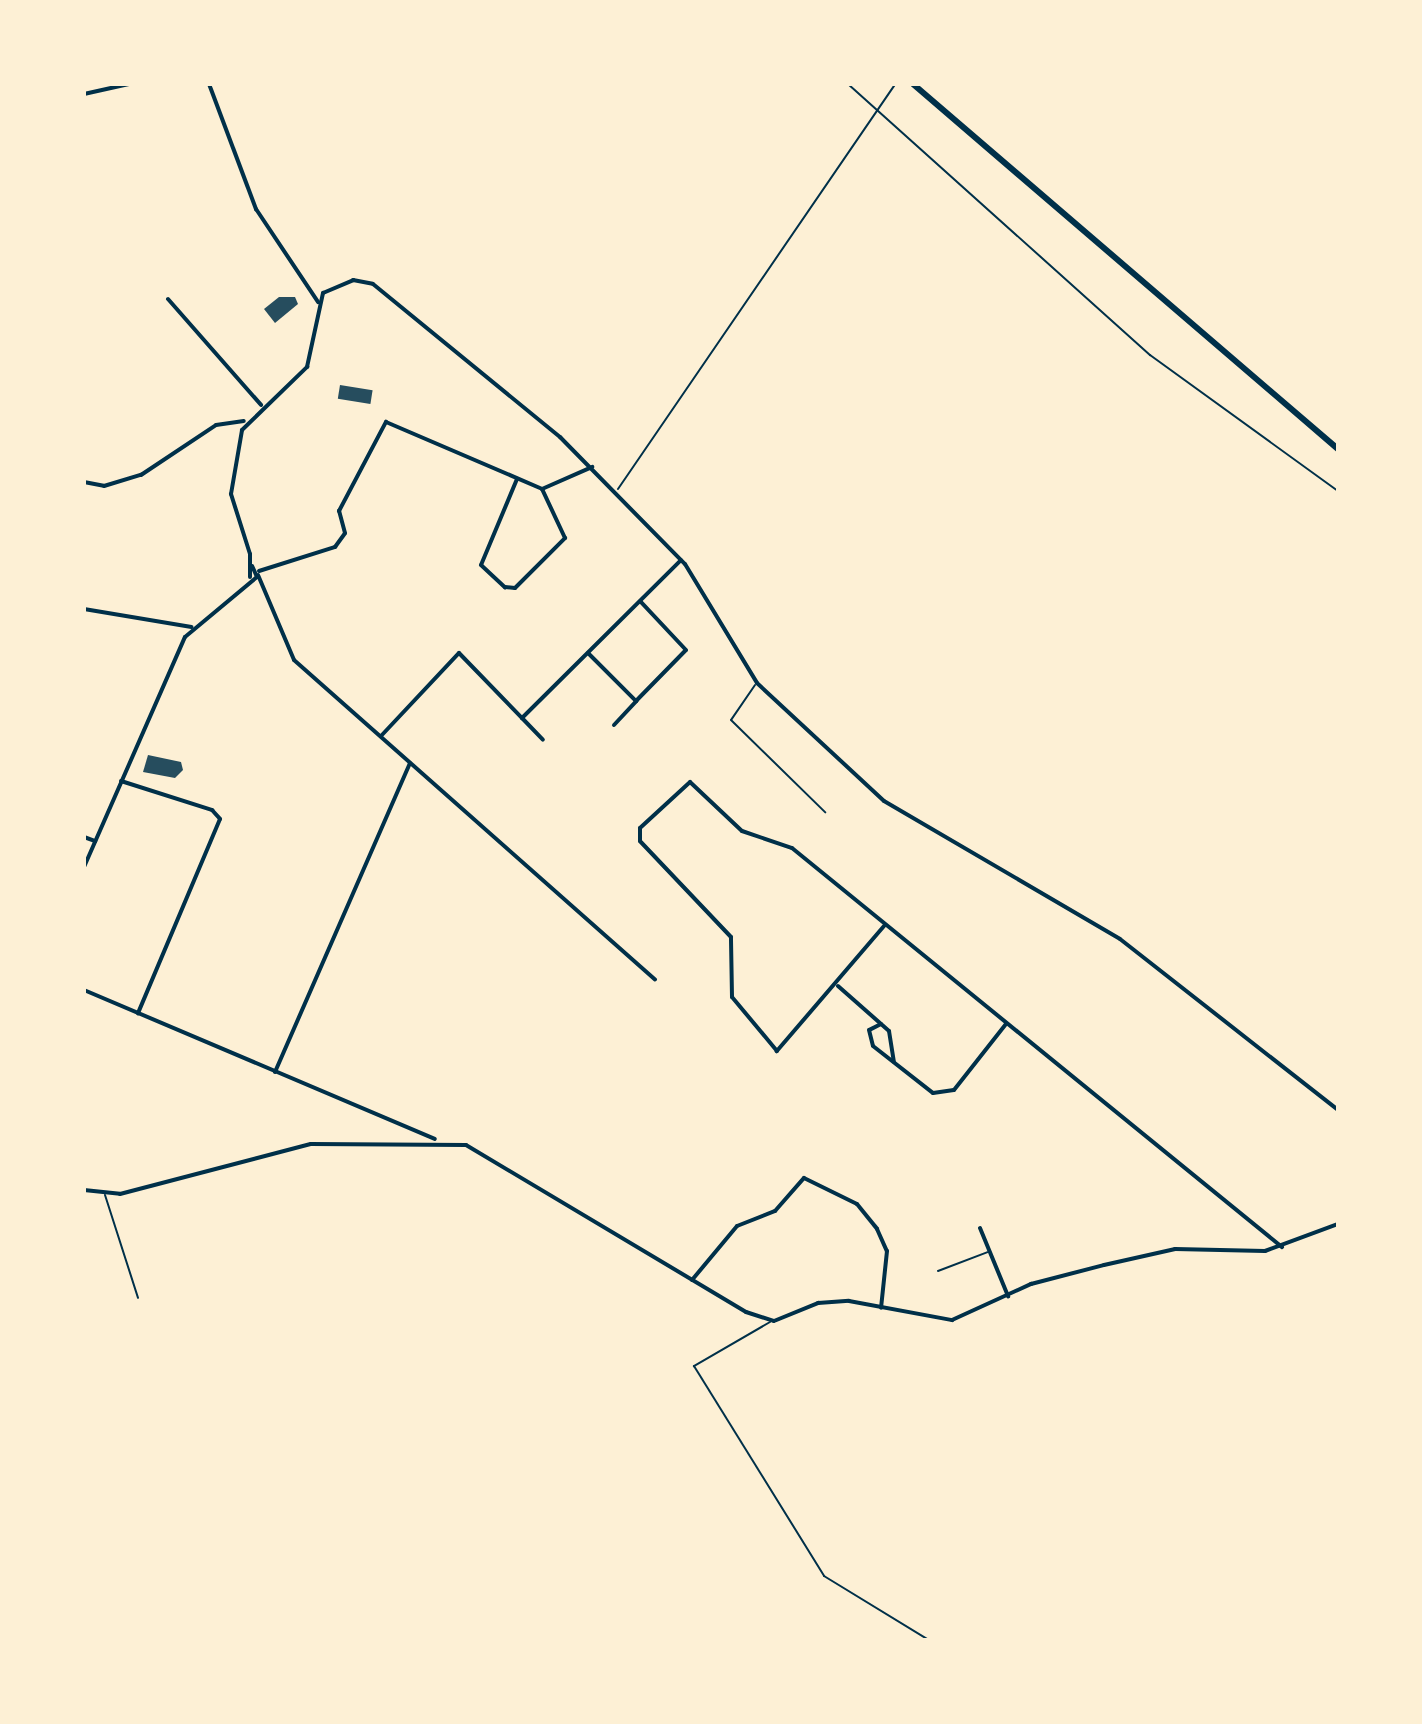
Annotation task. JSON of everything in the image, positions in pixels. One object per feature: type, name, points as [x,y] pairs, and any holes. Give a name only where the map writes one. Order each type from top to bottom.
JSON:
[{"type":"main road","points":[[913,84],[1338,449]]},
{"type":"street","points":[[84,94],[129,84]]},
{"type":"street","points":[[209,84],[256,209],[318,302]]},
{"type":"street","points":[[314,292],[323,293],[353,280],[373,284],[592,467],[681,560],[735,653],[757,683],[884,801],[1120,939],[1338,1110]]},
{"type":"street","points":[[84,482],[104,486],[141,475],[216,425],[244,421],[307,367],[318,302],[323,293]]},
{"type":"street","points":[[168,299],[261,405]]},
{"type":"street","points":[[244,421],[231,494],[252,566],[250,577]]},
{"type":"street","points":[[84,867],[192,627],[250,577],[335,547],[345,533],[339,511],[386,422],[518,478],[542,489],[565,538],[515,588],[505,587],[481,565],[518,478]]},
{"type":"street","points":[[542,489],[592,467]]},
{"type":"street","points":[[522,718],[681,560]]},
{"type":"street","points":[[252,566],[259,573],[294,660],[655,979]]},
{"type":"street","points":[[614,725],[686,650],[640,601]]},
{"type":"street","points":[[84,609],[192,627]]},
{"type":"street","points":[[381,736],[459,653],[543,740]]},
{"type":"street","points":[[588,653],[636,701]]},
{"type":"street","points":[[275,1072],[410,763]]},
{"type":"street","points":[[121,781],[212,810],[220,819],[138,1013]]},
{"type":"street","points":[[884,926],[837,986],[777,1051],[732,997],[731,937],[640,841],[640,828],[690,782],[727,820],[792,848],[1282,1247]]},
{"type":"street","points":[[84,837],[95,841]]},
{"type":"street","points":[[837,986],[881,1024],[895,1064]]},
{"type":"street","points":[[84,990],[443,1141],[484,1153],[692,1280],[774,1321],[818,1303],[881,1308],[952,1320],[1008,1296],[1175,1249],[1282,1247],[1338,1224]]},
{"type":"street","points":[[881,1024],[868,1037],[895,1064],[933,1093],[954,1090],[1006,1024]]},
{"type":"street","points":[[84,1190],[105,1195],[289,1147],[443,1141]]},
{"type":"street","points":[[692,1280],[737,1226],[775,1211],[804,1178],[857,1204],[877,1229],[887,1251],[881,1308]]},
{"type":"street","points":[[980,1228],[1008,1296]]},
{"type":"lane","points":[[757,683],[731,720],[825,812]]},
{"type":"lane","points":[[105,1195],[138,1298]]},
{"type":"lane","points":[[938,1271],[989,1252]]},
{"type":"lane","points":[[774,1321],[694,1366],[824,1576],[929,1640]]},
{"type":"path","points":[[848,84],[879,108],[1150,355],[1338,491]]},
{"type":"path","points":[[616,492],[895,84]]},
{"type":"building","points":[[279,297],[295,297],[298,304],[275,323],[264,309]]},
{"type":"building","points":[[340,385],[373,390],[370,404],[338,399]]},
{"type":"building","points":[[148,755],[181,762],[183,770],[175,778],[143,772]]}]
